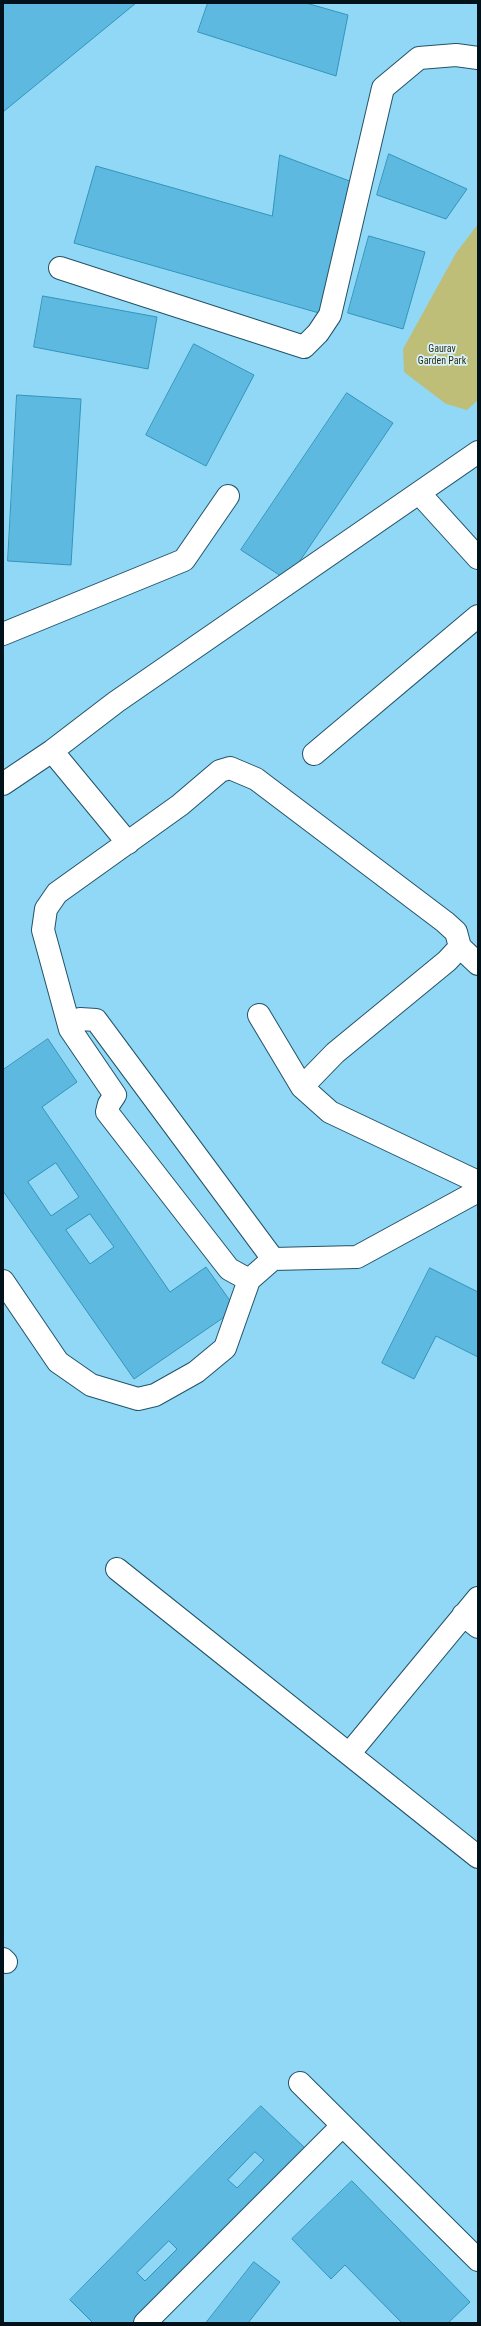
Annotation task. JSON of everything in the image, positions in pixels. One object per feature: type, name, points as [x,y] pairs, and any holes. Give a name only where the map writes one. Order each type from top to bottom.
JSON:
[{"type":"street","points":[[60,268],[304,347],[318,333],[330,315],[383,88],[419,58],[456,55],[478,58]]},
{"type":"street","points":[[3,784],[52,751],[116,702],[478,452]]},
{"type":"street","points":[[419,493],[478,558]]},
{"type":"street","points":[[3,634],[184,560],[228,496]]},
{"type":"street","points":[[314,754],[478,616]]},
{"type":"street","points":[[52,751],[128,843]]},
{"type":"street","points":[[249,1280],[229,1269],[107,1112],[109,1104],[115,1095],[70,1029],[43,930],[46,909],[57,893],[180,805],[220,771],[230,768],[242,771],[256,779],[445,922],[456,932],[460,947],[478,964]]},
{"type":"street","points":[[302,1086],[334,1053],[447,961],[460,947]]},
{"type":"street","points":[[259,1015],[302,1086],[330,1112],[478,1182]]},
{"type":"street","points":[[70,1029],[80,1019],[96,1020],[273,1259]]},
{"type":"street","points":[[3,1281],[58,1362],[91,1385],[138,1399],[155,1395],[196,1372],[225,1348],[249,1280],[273,1259],[357,1257],[478,1191]]},
{"type":"street","points":[[117,1569],[478,1857]]},
{"type":"street","points":[[349,1754],[471,1621],[478,1598]]},
{"type":"street","points":[[300,2083],[478,2260]]},
{"type":"street","points":[[146,2323],[342,2126]]},
{"type":"green space","name":"Gaurav Garden Park","points":[[478,224],[478,400],[467,410],[446,404],[404,372],[403,349],[456,253]]},
{"type":"building","points":[[3,3],[136,3],[3,112]]},
{"type":"building","points":[[208,3],[306,3],[348,15],[336,76],[198,32]]},
{"type":"building","points":[[389,154],[467,189],[446,219],[377,195]]},
{"type":"building","points":[[280,155],[355,183],[319,313],[74,243],[96,166],[272,216]]},
{"type":"building","points":[[369,236],[425,252],[403,329],[348,313]]},
{"type":"building","points":[[43,296],[157,317],[148,369],[34,347]]},
{"type":"building","points":[[194,344],[254,375],[206,466],[146,435]]},
{"type":"building","points":[[347,393],[393,423],[287,580],[241,550]]},
{"type":"building","points":[[17,395],[81,399],[71,565],[8,561]]},
{"type":"building","points":[[48,1039],[77,1082],[42,1107],[170,1292],[206,1267],[236,1309],[134,1379],[3,1191],[3,1070]],"holes":[[[56,1163],[79,1197],[51,1216],[28,1182]],[[90,1214],[114,1247],[90,1264],[66,1230]]]},
{"type":"building","points":[[430,1268],[478,1292],[478,1357],[436,1336],[414,1379],[382,1363]]},
{"type":"building","points":[[261,2106],[306,2149],[135,2323],[93,2323],[70,2300]],"holes":[[[255,2152],[264,2160],[237,2188],[228,2180]],[[169,2241],[177,2249],[145,2281],[137,2273]]]},
{"type":"building","points":[[352,2181],[470,2302],[448,2323],[402,2323],[345,2265],[331,2279],[292,2239]]},
{"type":"building","points":[[254,2262],[280,2282],[248,2323],[206,2323]]}]
